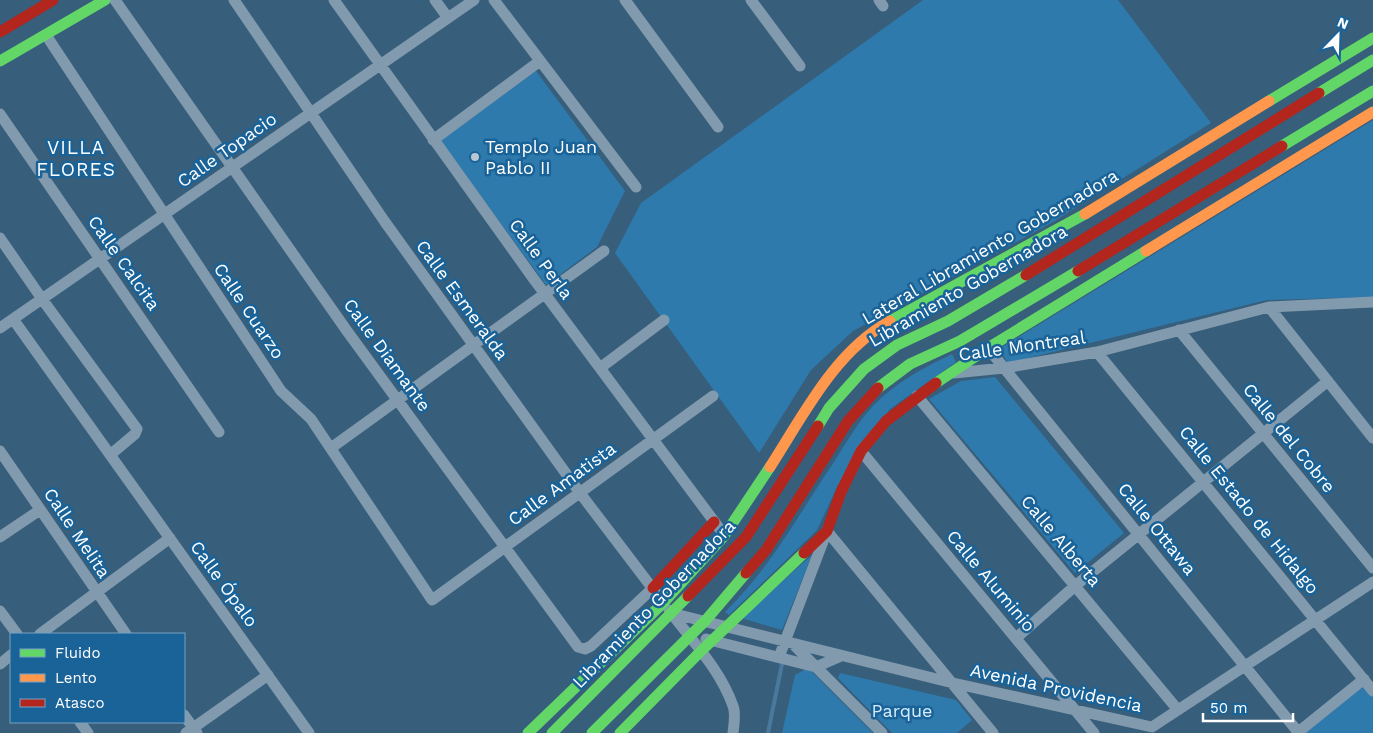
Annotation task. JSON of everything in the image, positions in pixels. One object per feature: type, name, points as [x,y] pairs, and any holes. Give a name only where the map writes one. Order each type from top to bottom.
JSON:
[{"type":"main road","points":[[0,32],[53,0]]},
{"type":"main road","points":[[0,61],[105,0]]},
{"type":"main road","name":"Lateral Libramiento Gobernadora","points":[[528,733],[663,603],[724,536],[834,371],[855,347],[883,325],[1060,229],[1373,38]]},
{"type":"main road","name":"Libramiento Gobernadora","points":[[552,733],[746,537],[829,408],[864,369],[897,345],[948,321],[1006,288],[1373,60]]},
{"type":"main road","points":[[592,733],[706,620],[766,550],[848,421],[880,386],[910,364],[960,341],[1019,307],[1373,91]]},
{"type":"main road","points":[[954,372],[988,348],[1373,112]]},
{"type":"main road","name":"Calle Montreal","points":[[827,530],[841,492],[861,451],[886,422],[917,396],[954,372]]},
{"type":"main road","points":[[653,588],[714,522]]},
{"type":"main road","points":[[620,733],[726,626],[827,530]]},
{"type":"street","name":"Calle Diamante","points":[[115,0],[231,168],[578,647],[586,649],[653,588]]},
{"type":"street","name":"Calle Esmeralda","points":[[234,0],[385,222],[580,492],[671,613]]},
{"type":"street","name":"Calle Perla","points":[[334,0],[545,294],[724,536]]},
{"type":"street","points":[[435,0],[448,18]]},
{"type":"street","name":"Calle Topacio","points":[[0,328],[474,0]]},
{"type":"street","points":[[494,0],[636,187]]},
{"type":"street","points":[[625,0],[718,127]]},
{"type":"street","points":[[751,0],[800,66]]},
{"type":"street","name":"Calle Cuarzo","points":[[46,34],[281,391],[312,419],[432,600]]},
{"type":"street","points":[[433,140],[540,62]]},
{"type":"street","name":"Calle Calcita","points":[[0,114],[219,432]]},
{"type":"street","points":[[0,238],[42,299],[137,428],[135,434],[110,455]]},
{"type":"street","points":[[331,448],[604,251]]},
{"type":"street","name":"Calle Montreal","points":[[954,372],[1004,368],[1097,352],[1269,307],[1371,304]]},
{"type":"street","points":[[1269,307],[1373,438]]},
{"type":"street","name":"Calle Ópalo","points":[[13,319],[309,733]]},
{"type":"street","points":[[600,368],[664,320]]},
{"type":"street","name":"Calle del Cobre","points":[[1179,330],[1373,568]]},
{"type":"street","name":"Calle Ottawa","points":[[988,348],[1298,733]]},
{"type":"street","name":"Calle Estado de Hidalgo","points":[[1097,352],[1373,691]]},
{"type":"street","points":[[1016,638],[1075,586],[1328,381]]},
{"type":"street","name":"Calle Amatista","points":[[432,600],[713,396]]},
{"type":"street","name":"Calle Alberta","points":[[917,396],[1178,710]]},
{"type":"street","name":"Calle Melita","points":[[0,451],[125,633]]},
{"type":"street","name":"Calle Aluminio","points":[[861,451],[1094,733]]},
{"type":"street","points":[[0,537],[40,510]]},
{"type":"street","points":[[827,530],[993,733]]},
{"type":"street","name":"Calle Montreal","points":[[779,657],[788,642],[827,530]]},
{"type":"street","points":[[41,633],[170,538]]},
{"type":"street","name":"Avenida Providencia","points":[[671,613],[706,620],[952,683],[1152,727],[1373,582]]},
{"type":"street","points":[[0,611],[16,633]]},
{"type":"street","points":[[671,613],[702,650],[734,708],[733,733]]},
{"type":"street","points":[[690,635],[816,667],[841,656]]},
{"type":"street","points":[[788,642],[816,667],[882,733]]},
{"type":"street","points":[[0,664],[10,656]]},
{"type":"street","points":[[185,717],[192,731],[268,676]]},
{"type":"street","points":[[1298,733],[1364,679]]},
{"type":"green space","points":[[923,0],[1118,0],[1211,123],[1053,222],[853,331],[811,370],[759,453],[615,253],[641,203]]},
{"type":"green space","points":[[536,71],[625,191],[597,247],[546,285],[440,141]]},
{"type":"green space","points":[[1373,120],[1373,297],[1267,300],[1008,363],[999,349]]},
{"type":"green space","points":[[952,354],[956,362],[890,409],[838,485],[817,530],[729,615],[725,612],[770,559],[851,434],[873,406],[900,383],[920,370]]},
{"type":"green space","points":[[995,377],[1124,533],[1075,573],[929,399],[961,381]]},
{"type":"green space","points":[[812,555],[782,630],[741,618]]},
{"type":"green space","points":[[808,668],[873,733],[782,733],[795,675]]},
{"type":"green space","name":"Parque","points":[[840,673],[956,700],[972,720],[957,733],[892,733],[838,678]]},
{"type":"green space","points":[[1363,683],[1373,696],[1373,733],[1302,733]]},
{"type":"waterway","points":[[768,733],[782,664]]},
{"type":"traffic: fast","points":[[0,61],[105,0]]},
{"type":"traffic: fast","points":[[1269,101],[1373,38]]},
{"type":"traffic: fast","points":[[1319,93],[1373,60]]},
{"type":"traffic: fast","points":[[1282,146],[1373,91]]},
{"type":"traffic: fast","points":[[890,321],[1085,214]]},
{"type":"traffic: fast","points":[[936,383],[988,348],[1146,251]]},
{"type":"traffic: fast","points":[[878,388],[910,364],[960,341],[1078,271]]},
{"type":"traffic: fast","points":[[818,426],[829,408],[864,369],[897,345],[948,321],[1026,275]]},
{"type":"traffic: fast","points":[[528,733],[663,603],[724,536],[770,467]]},
{"type":"traffic: fast","points":[[620,733],[702,650],[804,553]]},
{"type":"traffic: fast","points":[[592,733],[706,620],[746,573]]},
{"type":"traffic: fast","points":[[552,733],[688,596]]},
{"type":"traffic: slow","points":[[1085,214],[1269,101]]},
{"type":"traffic: slow","points":[[1146,251],[1373,112]]},
{"type":"traffic: slow","points":[[770,467],[821,387],[836,367],[870,334],[890,321]]},
{"type":"traffic: jam","points":[[0,32],[53,0]]},
{"type":"traffic: jam","points":[[1026,275],[1319,93]]},
{"type":"traffic: jam","points":[[1078,271],[1282,146]]},
{"type":"traffic: jam","points":[[804,553],[827,531],[841,492],[861,451],[886,421],[936,383]]},
{"type":"traffic: jam","points":[[746,573],[766,550],[848,421],[878,388]]},
{"type":"traffic: jam","points":[[688,596],[746,537],[818,426]]},
{"type":"traffic: jam","points":[[653,588],[714,522]]},
{"type":"place","name":"Templo Juan Pablo II","points":[[475,157]]},
{"type":"district","name":"VILLA FLORES","points":[[76,158]]}]
